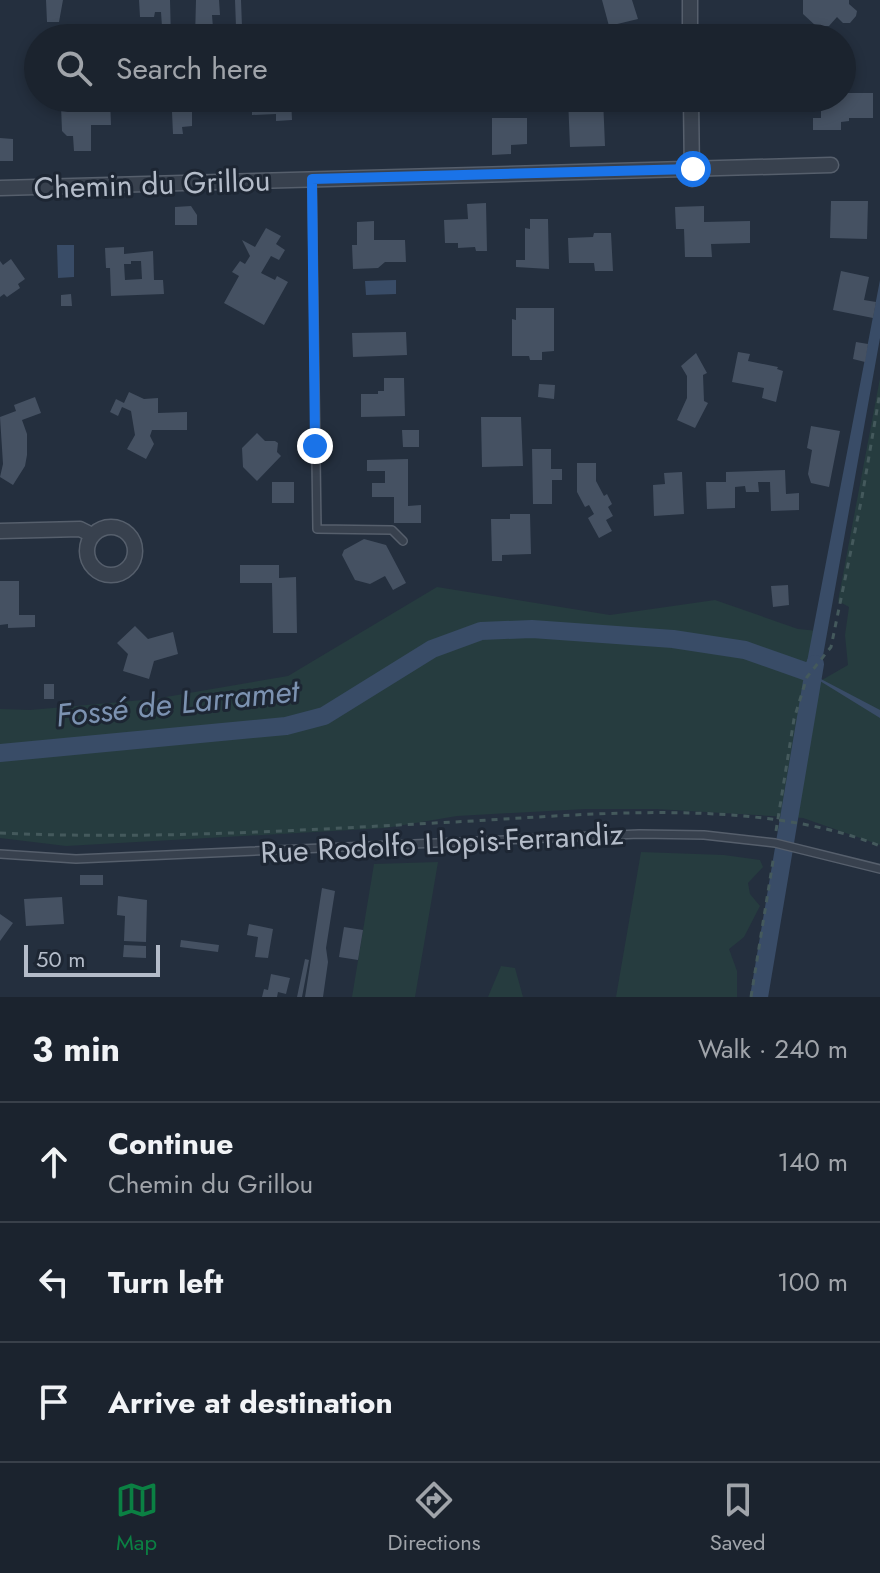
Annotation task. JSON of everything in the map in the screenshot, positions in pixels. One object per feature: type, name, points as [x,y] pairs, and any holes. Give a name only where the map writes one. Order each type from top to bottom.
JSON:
[{"type":"street","points":[[690,0],[690,24]]},
{"type":"street","points":[[691,112],[692,174]]},
{"type":"street","name":"Chemin du Grillou","points":[[0,188],[312,179],[692,174],[831,165]]},
{"type":"street","points":[[0,531],[80,529],[92,535]]},
{"type":"lane","points":[[312,179],[317,529],[392,530],[403,541]]},
{"type":"lane","name":"Rue Rodolfo Llopis-Ferrandiz","points":[[0,854],[76,859],[639,834],[704,835],[798,847],[880,869]]},
{"type":"path","points":[[807,677],[831,647],[880,392]]},
{"type":"path","points":[[0,833],[77,837],[181,834],[702,812],[781,821],[880,846]]},
{"type":"green space","points":[[880,378],[880,845],[803,818],[656,809],[586,809],[457,816],[386,828],[66,846],[0,838],[0,709],[30,710],[154,699],[288,676],[437,587],[610,615],[715,600],[798,629],[818,631],[815,684],[848,665],[845,635],[849,607],[838,601]]},
{"type":"green space","points":[[641,852],[724,855],[760,860],[763,867],[748,883],[750,894],[760,906],[744,937],[729,949],[737,971],[737,997],[616,997]]},
{"type":"green space","points":[[438,862],[415,997],[352,997],[374,864]]},
{"type":"green space","points":[[501,966],[515,968],[523,997],[488,997]]},
{"type":"water","points":[[57,245],[74,245],[74,277],[58,278]]},
{"type":"water","points":[[396,280],[396,294],[366,295],[365,281]]},
{"type":"water","points":[[880,280],[880,338],[819,678],[880,710],[880,718],[820,681],[807,677],[806,667]]},
{"type":"building","points":[[46,0],[63,0],[59,22],[47,22]]},
{"type":"building","points":[[139,0],[170,0],[171,24],[162,24],[161,12],[155,12],[154,17],[140,17]]},
{"type":"building","points":[[196,0],[219,0],[220,15],[212,15],[213,24],[195,24]]},
{"type":"building","points":[[235,0],[241,0],[242,24],[236,24]]},
{"type":"building","points":[[602,0],[632,0],[638,19],[608,24]]},
{"type":"building","points":[[803,0],[849,0],[857,11],[850,23],[843,23],[837,17],[831,24],[814,24],[803,14]]},
{"type":"building","points":[[856,93],[873,93],[873,118],[849,118],[849,121],[841,122],[841,130],[813,130],[813,118],[821,118],[821,112],[856,112]]},
{"type":"building","points":[[61,112],[111,112],[111,125],[91,125],[91,151],[74,151],[73,136],[67,136],[62,131]]},
{"type":"building","points":[[172,112],[192,112],[192,126],[182,127],[183,134],[173,134]]},
{"type":"building","points":[[252,112],[292,112],[292,120],[276,121],[276,114],[252,115]]},
{"type":"building","points":[[569,112],[604,112],[605,146],[570,147]]},
{"type":"building","points":[[492,118],[527,118],[527,144],[511,145],[511,154],[492,155]]},
{"type":"building","points":[[0,138],[13,139],[13,161],[0,161]]},
{"type":"building","points":[[831,201],[868,201],[867,239],[830,238]]},
{"type":"building","points":[[486,203],[487,251],[476,251],[475,247],[458,248],[458,243],[445,243],[444,220],[468,219],[467,204]]},
{"type":"building","points":[[191,206],[197,215],[197,225],[175,225],[175,207]]},
{"type":"building","points":[[704,206],[704,222],[750,221],[750,243],[711,244],[712,257],[685,257],[684,229],[676,229],[675,207]]},
{"type":"building","points":[[530,219],[548,219],[549,269],[516,267],[516,260],[525,260],[525,228],[530,229]]},
{"type":"building","points":[[374,221],[374,240],[405,240],[406,262],[385,262],[378,268],[353,269],[352,245],[357,245],[357,222]]},
{"type":"building","points":[[266,228],[281,236],[276,244],[285,250],[279,260],[271,256],[261,273],[288,282],[264,325],[224,303],[239,276],[232,272],[240,261],[245,264],[250,256],[242,240],[255,247]]},
{"type":"building","points":[[594,233],[611,233],[613,271],[595,271],[594,263],[569,263],[568,238],[593,237]]},
{"type":"building","points":[[124,247],[124,254],[153,251],[154,280],[163,280],[164,294],[111,296],[110,268],[106,268],[105,248]],"holes":[[[141,261],[142,279],[125,280],[124,264]]]},
{"type":"building","points":[[11,259],[25,279],[18,284],[20,288],[7,297],[4,294],[0,297],[0,261],[3,265]]},
{"type":"building","points":[[841,271],[869,277],[864,300],[876,302],[873,318],[833,310]]},
{"type":"building","points":[[71,294],[72,306],[61,306],[61,295]]},
{"type":"building","points":[[516,308],[554,308],[554,351],[542,352],[542,360],[512,356],[512,319],[516,320]]},
{"type":"building","points":[[406,332],[407,355],[353,357],[352,333]]},
{"type":"building","points":[[856,342],[868,344],[865,362],[853,359]]},
{"type":"building","points":[[738,352],[750,354],[748,361],[778,367],[783,371],[776,402],[762,398],[764,388],[732,382]]},
{"type":"building","points":[[696,353],[707,373],[703,375],[704,401],[708,403],[695,428],[677,420],[687,398],[687,376],[681,366]]},
{"type":"building","points":[[384,378],[404,378],[405,416],[361,417],[361,394],[384,391]]},
{"type":"building","points":[[539,384],[555,385],[554,399],[538,397]]},
{"type":"building","points":[[129,392],[144,399],[158,398],[158,413],[187,412],[187,430],[152,430],[150,436],[154,444],[146,459],[127,449],[135,435],[131,411],[122,407],[118,416],[110,412],[116,399],[124,403]]},
{"type":"building","points":[[35,397],[41,413],[22,420],[27,434],[27,455],[25,466],[13,485],[0,477],[3,464],[0,417],[16,411],[14,405]]},
{"type":"building","points":[[481,417],[521,417],[523,466],[482,467]]},
{"type":"building","points":[[811,426],[840,431],[829,487],[811,483],[808,474],[812,450],[807,448]]},
{"type":"building","points":[[402,430],[419,430],[419,447],[403,447]]},
{"type":"building","points":[[257,433],[265,441],[278,443],[277,452],[281,456],[257,481],[243,467],[242,448]]},
{"type":"building","points":[[532,449],[551,449],[551,469],[562,469],[562,480],[552,480],[552,504],[533,504]]},
{"type":"building","points":[[408,459],[408,506],[421,505],[421,523],[394,523],[394,497],[372,497],[372,483],[385,483],[385,471],[367,471],[367,460]]},
{"type":"building","points":[[577,463],[596,463],[596,481],[612,504],[608,507],[613,516],[606,520],[612,531],[599,538],[588,518],[594,514],[589,505],[585,507],[577,492]]},
{"type":"building","points":[[785,470],[786,494],[799,493],[799,510],[771,511],[770,482],[758,482],[759,492],[746,492],[745,486],[735,487],[735,508],[707,509],[706,482],[726,482],[726,472]]},
{"type":"building","points":[[682,472],[684,514],[654,516],[653,485],[665,484],[664,473]]},
{"type":"building","points":[[272,482],[294,482],[294,503],[272,503]]},
{"type":"building","points":[[510,514],[530,514],[531,554],[502,555],[502,561],[492,561],[491,519],[510,519]]},
{"type":"building","points":[[364,539],[386,545],[406,583],[393,590],[385,576],[370,584],[355,580],[342,555],[344,550]]},
{"type":"building","points":[[240,565],[279,565],[279,578],[296,577],[297,633],[273,633],[272,583],[240,583]]},
{"type":"building","points":[[0,581],[19,581],[19,615],[35,615],[35,627],[8,628],[8,624],[0,625]]},
{"type":"building","points":[[788,585],[789,605],[773,607],[771,586]]},
{"type":"building","points":[[135,626],[148,639],[173,632],[178,654],[154,661],[149,679],[123,671],[128,654],[117,643]]},
{"type":"building","points":[[44,684],[54,684],[54,699],[44,699]]},
{"type":"building","points":[[80,875],[103,875],[103,885],[80,885]]},
{"type":"building","points":[[322,888],[335,891],[326,948],[328,962],[323,997],[305,997]]},
{"type":"building","points":[[118,896],[147,900],[146,942],[124,941],[125,916],[117,915]]},
{"type":"building","points":[[62,897],[64,924],[26,926],[24,899]]},
{"type":"building","points":[[0,914],[13,923],[0,941]]},
{"type":"building","points":[[249,924],[273,929],[268,958],[255,957],[258,937],[247,935]]},
{"type":"building","points":[[344,927],[363,930],[358,960],[339,957]]},
{"type":"building","points":[[181,940],[219,945],[218,952],[180,947]]},
{"type":"building","points":[[124,945],[146,946],[146,958],[123,957]]},
{"type":"building","points":[[305,959],[309,960],[302,997],[297,997]]},
{"type":"building","points":[[271,974],[290,978],[286,994],[278,992],[277,997],[262,997],[264,989],[268,990]]},
{"type":"waterway","name":"Fossé de Larramet","points":[[0,753],[286,726],[324,716],[432,649],[481,631],[532,629],[673,639],[745,650],[813,674]]},
{"type":"waterway","points":[[759,997],[815,664]]},
{"type":"route","points":[[315,446],[312,179],[693,169]]}]
